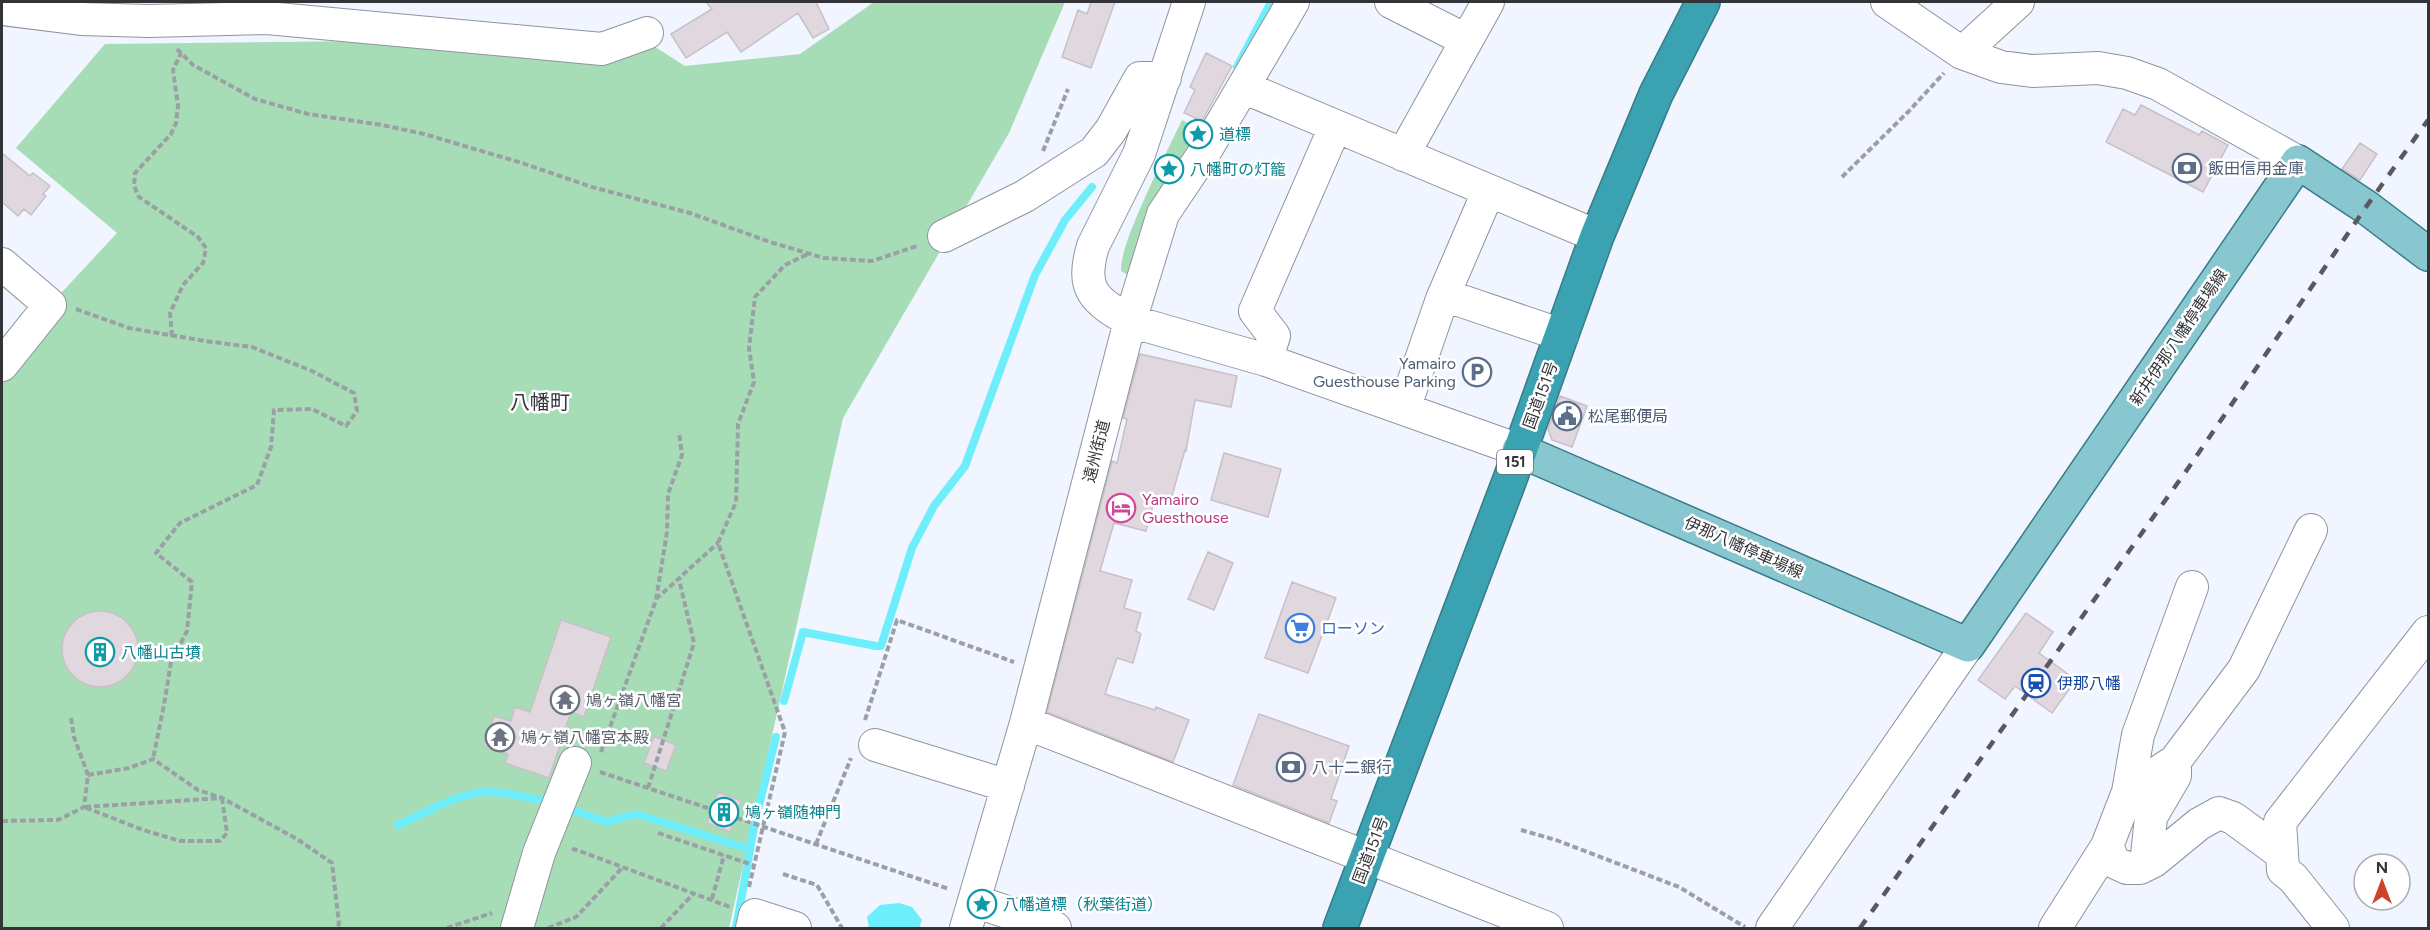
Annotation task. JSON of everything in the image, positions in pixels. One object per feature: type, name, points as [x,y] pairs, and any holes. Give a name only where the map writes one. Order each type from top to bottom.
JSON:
[{"type":"highway","name":"国道151号","points":[[1340,928],[1510,479],[1597,236],[1656,94],[1703,2]]},
{"type":"main road","points":[[2298,162],[2366,207],[2428,254]]},
{"type":"main road","name":"新井伊那八幡停車場線","points":[[1968,645],[2298,162]]},
{"type":"main road","name":"伊那八幡停車場線","points":[[1519,450],[1968,645]]},
{"type":"street","points":[[1189,2],[1138,154],[1093,246],[1088,262],[1087,281],[1097,299],[1110,310],[1130,321],[1266,360],[1519,450]]},
{"type":"street","name":"遠州街道","points":[[972,909],[1040,671],[1130,321],[1163,214],[1243,87],[1293,2]]},
{"type":"street","points":[[1391,2],[1467,40]]},
{"type":"street","points":[[1403,155],[1488,2]]},
{"type":"street","points":[[1887,2],[1962,53],[2001,67],[2020,69],[2098,68],[2127,73],[2158,84],[2298,162]]},
{"type":"street","points":[[1962,53],[2018,2]]},
{"type":"street","points":[[2,9],[81,19],[149,21],[267,18],[602,49],[647,33]]},
{"type":"street","points":[[944,236],[1025,196],[1083,160],[1094,152],[1111,130],[1140,78],[1165,78]]},
{"type":"street","points":[[1243,87],[1597,236]]},
{"type":"street","points":[[1266,360],[1274,336],[1255,311],[1335,127]]},
{"type":"street","points":[[1404,409],[1444,294],[1488,192]]},
{"type":"street","points":[[2,264],[50,305],[2,365]]},
{"type":"street","points":[[1444,294],[1562,335]]},
{"type":"street","points":[[2128,792],[2175,761],[2244,669],[2311,530]]},
{"type":"street","points":[[2055,928],[2107,846],[2128,792],[2138,735],[2192,587]]},
{"type":"street","points":[[2333,928],[2293,878],[2283,870],[2280,822],[2425,643]]},
{"type":"street","points":[[1772,928],[1968,645]]},
{"type":"street","points":[[1026,723],[1547,928]]},
{"type":"street","points":[[864,740],[1008,786]]},
{"type":"street","points":[[521,915],[539,853],[587,761]]},
{"type":"street","points":[[2146,865],[2151,817],[2175,776],[2175,761]]},
{"type":"street","points":[[2107,846],[2114,862],[2127,868],[2140,868],[2154,861],[2199,824],[2219,813],[2233,818],[2282,854]]},
{"type":"street","points":[[972,909],[1055,928]]},
{"type":"street","points":[[744,919],[755,915],[795,928]]},
{"type":"path","points":[[149,21],[193,65],[255,99],[308,114],[424,134],[522,163],[592,187],[690,213],[808,254],[824,258],[872,261],[944,236]]},
{"type":"path","points":[[172,336],[170,313],[183,285],[203,263],[206,248],[198,237],[139,197],[134,186],[135,173],[171,134],[176,123],[177,97],[173,70],[181,53]]},
{"type":"path","points":[[1842,177],[1909,111],[1962,53]]},
{"type":"path","points":[[1042,153],[1068,89]]},
{"type":"path","points":[[656,600],[718,543],[736,502],[738,424],[754,382],[749,348],[755,297],[785,265],[808,254]]},
{"type":"path","points":[[50,305],[83,310],[129,328],[252,347],[312,371],[354,393],[357,411],[346,426],[312,409],[274,410],[271,447],[257,484],[180,523],[156,553],[192,582],[187,631],[171,662],[165,705],[153,759]]},
{"type":"path","points":[[587,761],[656,600],[667,532],[668,494],[682,455],[679,432]]},
{"type":"path","points":[[718,543],[785,732],[748,888]]},
{"type":"path","points":[[648,788],[694,643],[679,579]]},
{"type":"path","points":[[816,844],[864,740],[897,620],[1040,671]]},
{"type":"path","points":[[71,718],[74,736],[88,775],[84,807]]},
{"type":"path","points":[[88,775],[129,768],[153,759]]},
{"type":"path","points":[[153,759],[198,790],[222,798],[297,839],[332,863],[339,924],[337,928]]},
{"type":"path","points":[[605,773],[816,844],[972,909]]},
{"type":"path","points":[[84,807],[143,830],[180,841],[220,841],[227,833],[222,798]]},
{"type":"path","points":[[2,820],[58,820],[84,807],[222,798]]},
{"type":"path","points":[[1521,831],[1556,840],[1679,887],[1747,928]]},
{"type":"path","points":[[658,834],[752,864]]},
{"type":"path","points":[[574,849],[695,892],[712,899],[744,919]]},
{"type":"path","points":[[712,899],[724,855]]},
{"type":"path","points":[[548,928],[576,917],[623,867]]},
{"type":"path","points":[[783,874],[817,885],[842,928]]},
{"type":"path","points":[[661,928],[695,892]]},
{"type":"path","points":[[447,928],[521,915]]},
{"type":"green space","points":[[874,2],[1065,2],[1009,133],[843,418],[729,928],[2,928],[2,365],[50,305],[117,233],[16,148],[105,44],[366,41],[652,45],[685,66],[800,54]]},
{"type":"green space","points":[[1182,120],[1204,131],[1128,275],[1121,271],[1122,258],[1128,240]]},
{"type":"water","points":[[899,903],[912,907],[922,920],[919,928],[869,928],[867,917],[880,905]]},
{"type":"building","points":[[706,2],[816,2],[829,29],[813,38],[798,13],[741,52],[727,32],[686,58],[671,34],[712,9]]},
{"type":"building","points":[[1091,2],[1115,2],[1091,68],[1062,57],[1078,10],[1087,14]]},
{"type":"building","points":[[1206,53],[1232,66],[1202,121],[1184,113],[1195,90],[1190,87]]},
{"type":"building","name":"飯田信用金庫","points":[[2141,105],[2199,135],[2202,131],[2228,145],[2203,192],[2106,142],[2123,109],[2135,115]]},
{"type":"building","points":[[2360,143],[2377,154],[2360,180],[2342,169]]},
{"type":"building","points":[[2,153],[30,176],[33,173],[50,186],[43,194],[46,196],[31,215],[24,209],[18,216],[2,202]]},
{"type":"building","points":[[1140,354],[1237,376],[1231,407],[1195,400],[1186,451],[1171,499],[1156,495],[1146,531],[1114,523],[1100,571],[1132,580],[1124,608],[1141,613],[1136,631],[1141,634],[1133,663],[1117,658],[1105,694],[1155,710],[1156,707],[1189,720],[1173,762],[1047,712],[1112,461],[1117,463],[1127,419],[1123,418]]},
{"type":"building","name":"松尾郵便局","points":[[1560,396],[1587,406],[1572,447],[1552,440],[1548,429]]},
{"type":"building","points":[[1224,453],[1281,469],[1268,517],[1211,500]]},
{"type":"building","points":[[1208,552],[1233,563],[1214,610],[1188,599]]},
{"type":"building","name":"ローソン","points":[[1292,582],[1336,598],[1308,673],[1265,658]]},
{"type":"building","name":"八幡山古墳","points":[[100,611],[115,614],[127,622],[135,634],[138,649],[135,664],[127,676],[115,684],[100,687],[85,684],[73,676],[65,664],[62,649],[65,634],[73,622],[85,614]]},
{"type":"building","points":[[2026,613],[2053,632],[2039,653],[2076,680],[2052,713],[2015,686],[2005,699],[1978,680]]},
{"type":"building","name":"鳩ヶ嶺八幡宮","points":[[561,620],[611,637],[584,717],[571,712],[549,778],[505,763],[508,754],[484,746],[494,716],[511,721],[515,707],[530,712]]},
{"type":"building","name":"八十二銀行","points":[[1259,714],[1349,746],[1331,799],[1337,801],[1329,823],[1233,785]]},
{"type":"building","points":[[654,736],[676,745],[666,771],[644,763]]},
{"type":"building","name":"鳩ヶ嶺随神門","points":[[718,792],[741,801],[730,832],[707,823]]},
{"type":"waterway","points":[[1237,67],[1271,2]]},
{"type":"waterway","points":[[784,701],[803,632],[881,646],[912,548],[934,506],[965,466],[1035,275],[1065,220],[1092,187]]},
{"type":"waterway","points":[[736,928],[755,822],[776,737]]},
{"type":"waterway","points":[[398,825],[442,804],[476,793],[501,793],[544,801]]},
{"type":"waterway","points":[[575,811],[607,822],[636,814],[749,849]]},
{"type":"railway","points":[[1860,928],[2189,467],[2428,120]]},
{"type":"place","name":"道標","points":[[1198,134]]},
{"type":"place","name":"飯田信用金庫","points":[[2187,168]]},
{"type":"place","name":"八幡町の灯籠","points":[[1169,169]]},
{"type":"place","name":"Yamairo Guesthouse Parking","points":[[1477,372]]},
{"type":"place","name":"松尾郵便局","points":[[1567,416]]},
{"type":"place","name":"Yamairo Guesthouse","points":[[1121,508]]},
{"type":"place","name":"ローソン","points":[[1300,628]]},
{"type":"place","name":"八幡山古墳","points":[[100,652]]},
{"type":"place","name":"伊那八幡","points":[[2036,683]]},
{"type":"place","name":"鳩ヶ嶺八幡宮","points":[[565,700]]},
{"type":"place","name":"鳩ヶ嶺八幡宮本殿","points":[[500,737]]},
{"type":"place","name":"八十二銀行","points":[[1291,767]]},
{"type":"place","name":"鳩ヶ嶺随神門","points":[[724,812]]},
{"type":"place","name":"八幡道標（秋葉街道）","points":[[982,904]]},
{"type":"district","name":"八幡町","points":[[540,402]]}]
